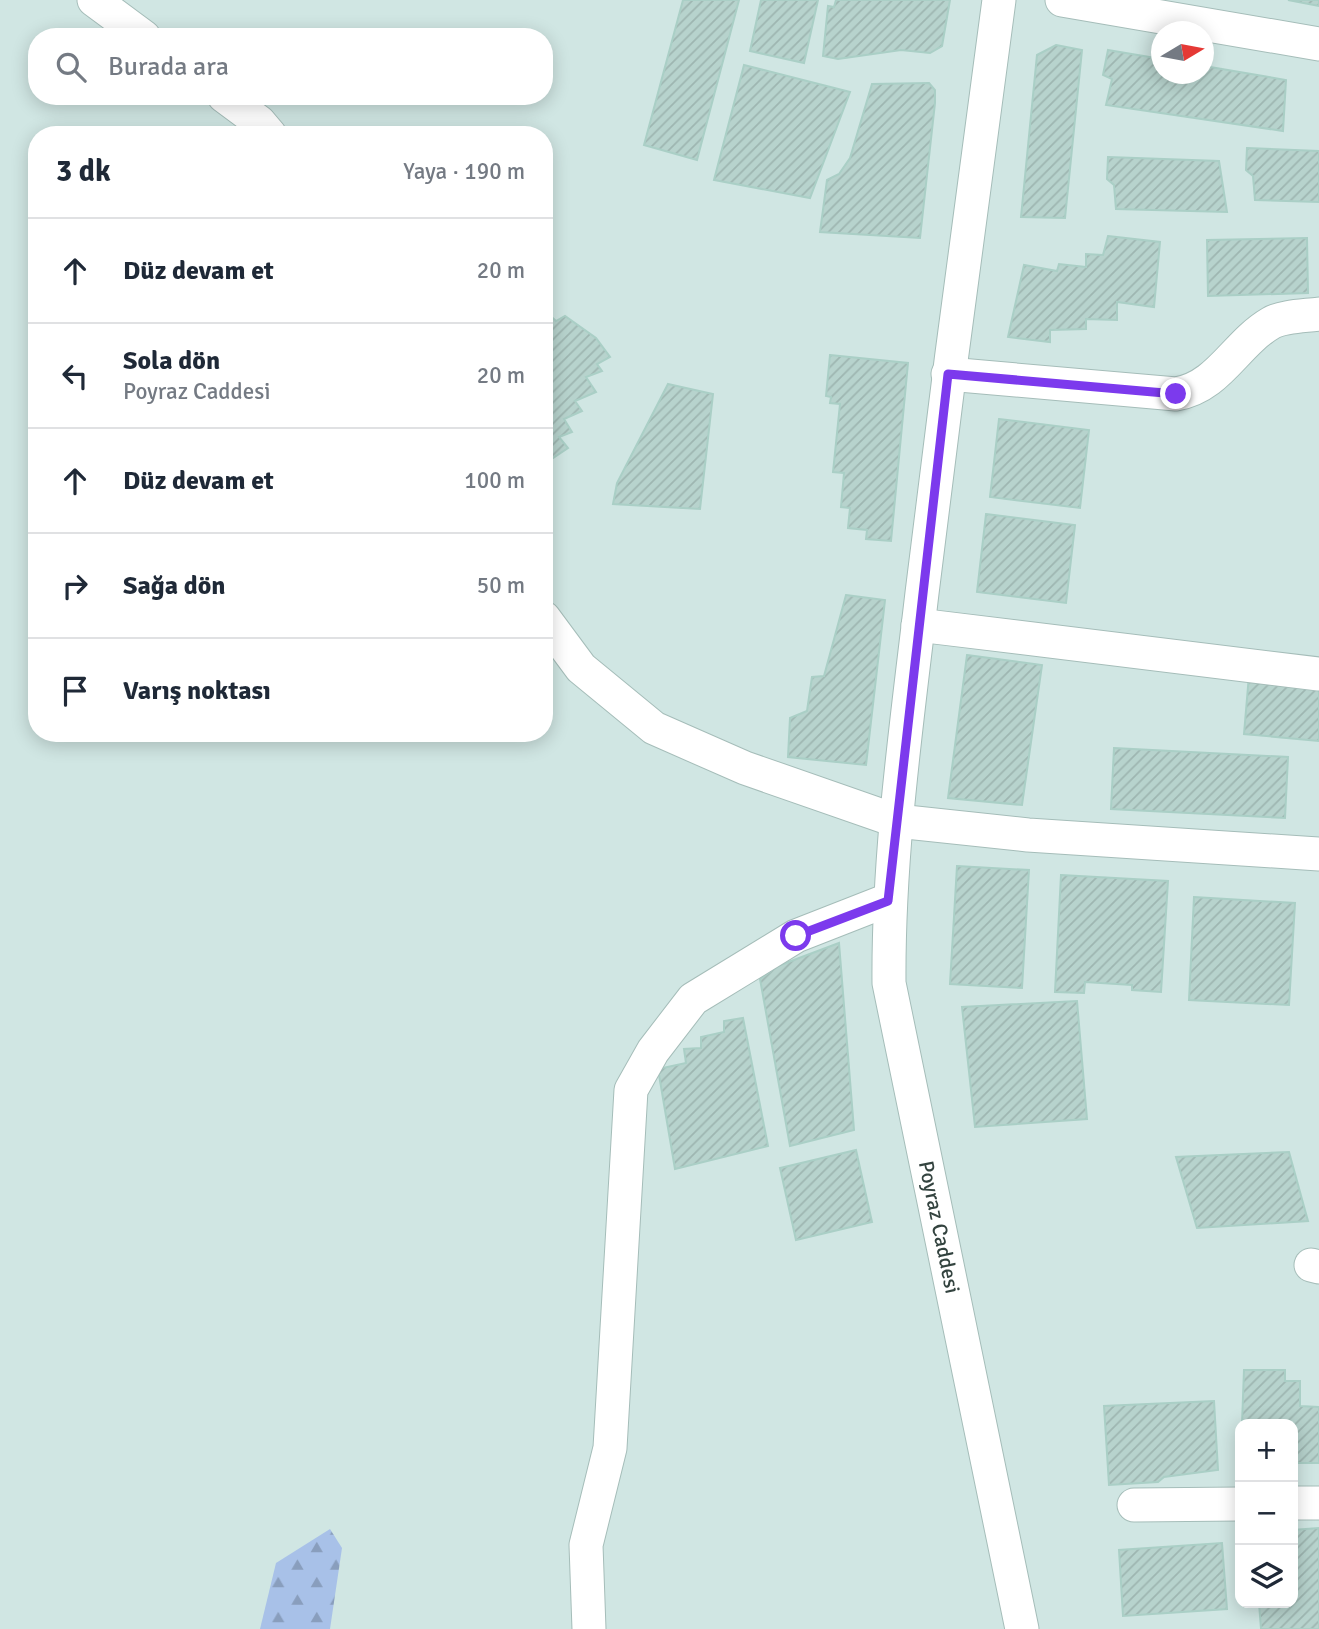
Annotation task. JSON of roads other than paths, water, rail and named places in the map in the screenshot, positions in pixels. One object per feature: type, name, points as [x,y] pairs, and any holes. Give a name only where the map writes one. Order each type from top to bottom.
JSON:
[{"type":"street","points":[[94,0],[132,28]]},
{"type":"street","name":"Poyraz Caddesi","points":[[999,0],[948,374],[918,625],[888,901],[889,983],[1022,1629]]},
{"type":"street","points":[[1062,0],[1204,11],[1319,44]]},
{"type":"street","points":[[236,105],[262,126]]},
{"type":"street","points":[[948,374],[1176,394],[1192,391],[1213,379],[1242,346],[1272,321],[1319,314]]},
{"type":"street","points":[[918,625],[1319,674]]},
{"type":"street","points":[[553,630],[581,668],[654,728],[746,768],[897,821],[1028,835],[1319,854]]},
{"type":"street","points":[[589,1629],[586,1545],[610,1447],[631,1090],[653,1051],[693,999],[796,936],[888,901]]},
{"type":"street","points":[[1298,1503],[1319,1503]]},
{"type":"street","points":[[1134,1505],[1235,1504]]}]
